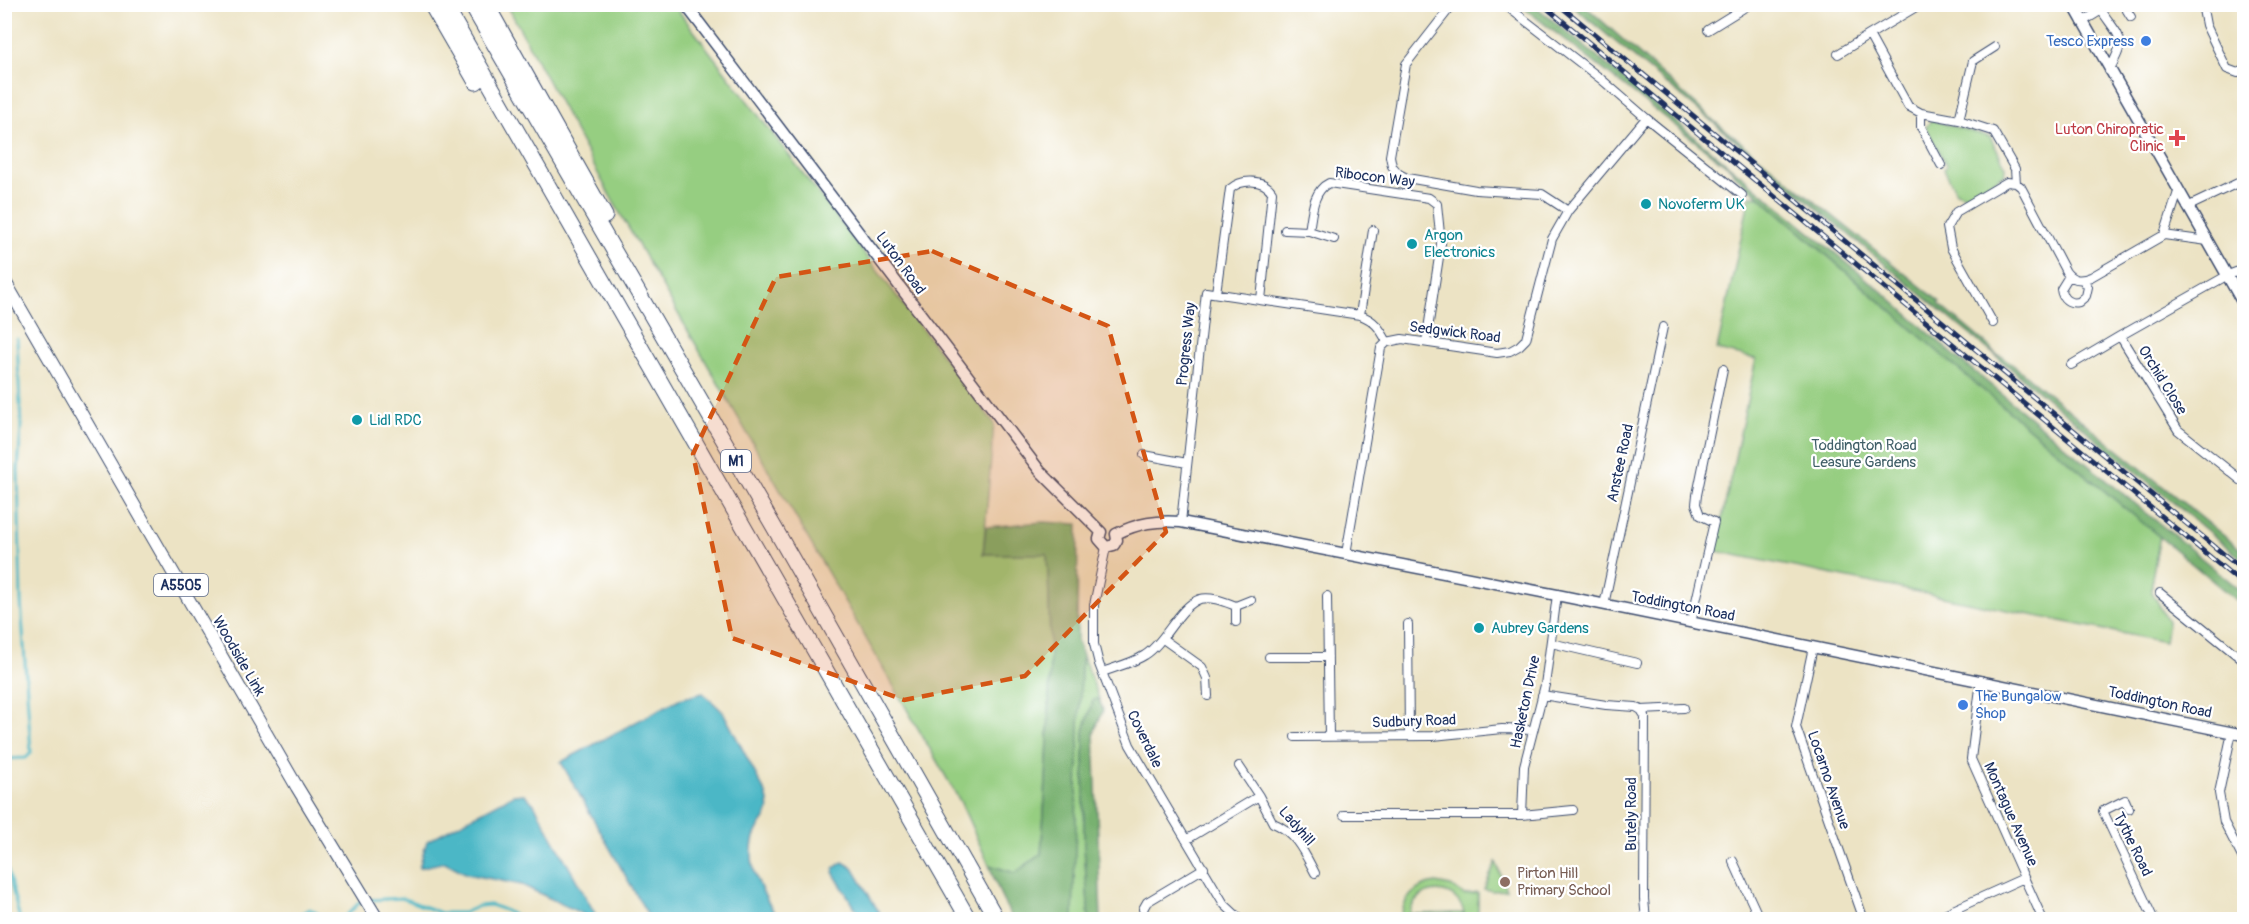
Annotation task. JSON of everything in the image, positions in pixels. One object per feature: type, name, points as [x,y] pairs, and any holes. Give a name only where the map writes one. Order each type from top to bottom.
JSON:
[{"type":"highway","points":[[431,4],[473,77],[565,217]]},
{"type":"highway","name":"M1","points":[[444,4],[969,920]]},
{"type":"highway","name":"M1","points":[[471,4],[774,527],[997,920]]},
{"type":"highway","points":[[486,4],[724,426],[774,527]]},
{"type":"main road","name":"Luton Road","points":[[685,4],[1040,471],[1101,532]]},
{"type":"main road","points":[[2073,4],[2244,305]]},
{"type":"main road","name":"Woodside Link","points":[[4,280],[292,777],[377,917]]},
{"type":"main road","name":"Toddington Road","points":[[1116,534],[1148,522],[1162,520],[1181,522],[1557,595],[2244,735]]},
{"type":"main road","points":[[1109,529],[1116,534],[1117,540],[1114,545],[1106,547],[1099,539],[1101,532],[1109,529]]},
{"type":"street","points":[[1453,4],[1406,64],[1390,156],[1392,166],[1399,174],[1420,181],[1476,190],[1546,196],[1568,211]]},
{"type":"street","points":[[1504,4],[1601,79],[1742,195]]},
{"type":"street","points":[[1708,30],[1750,4]]},
{"type":"street","points":[[1838,54],[1921,4]]},
{"type":"street","points":[[2123,4],[2131,17]]},
{"type":"street","points":[[2202,4],[2206,25],[2227,69],[2241,71]]},
{"type":"street","points":[[2082,22],[2100,11],[2120,37],[2121,48],[2109,70]]},
{"type":"street","points":[[1869,35],[1908,106],[1921,113],[1959,120],[1992,131],[2015,169],[2016,183]]},
{"type":"street","points":[[1959,120],[1974,61],[1995,47]]},
{"type":"street","points":[[1921,113],[1921,127],[1941,165]]},
{"type":"street","name":"Sedgwick Road","points":[[1346,554],[1381,348],[1394,339],[1497,353],[1510,351],[1519,346],[1526,339],[1534,314],[1552,238],[1568,211],[1646,118]]},
{"type":"street","points":[[2187,207],[2244,180]]},
{"type":"street","points":[[1216,292],[1230,189],[1239,183],[1253,182],[1266,185],[1272,192],[1260,300]]},
{"type":"street","points":[[1993,323],[1951,248],[1947,227],[1956,212],[1972,201],[2007,182],[2016,183],[2021,187],[2069,276],[2083,280],[2088,287],[2086,296],[2079,302],[2070,302],[2064,297],[2061,289],[2069,276]]},
{"type":"street","name":"Ribocon Way","points":[[1309,231],[1321,186],[1329,183],[1423,196],[1434,200],[1439,210],[1441,244],[1426,342]]},
{"type":"street","points":[[2164,235],[2178,192]]},
{"type":"street","points":[[1373,230],[1360,315],[1371,319],[1387,342]]},
{"type":"street","points":[[1286,231],[1309,231],[1334,239]]},
{"type":"street","points":[[2083,280],[2164,235],[2208,241]]},
{"type":"street","name":"Orchid Close","points":[[2071,365],[2228,275],[2244,269]]},
{"type":"street","name":"Progress Way","points":[[1181,522],[1206,292],[1360,315]]},
{"type":"street","name":"Anstee Road","points":[[1604,605],[1663,327]]},
{"type":"street","name":"Orchid Close","points":[[2120,336],[2178,430],[2242,481]]},
{"type":"street","points":[[1691,623],[1714,522],[1700,515],[1696,504],[1723,369]]},
{"type":"street","points":[[1144,455],[1187,463]]},
{"type":"street","name":"Coverdale","points":[[1106,547],[1094,605],[1094,644],[1102,672],[1130,745],[1224,904],[1240,920]]},
{"type":"street","points":[[2160,593],[2244,661]]},
{"type":"street","name":"Hasketon Drive","points":[[1522,815],[1524,766],[1542,695],[1557,595]]},
{"type":"street","points":[[1327,596],[1329,736]]},
{"type":"street","points":[[1102,672],[1145,656],[1163,639],[1181,615],[1198,600],[1219,600],[1236,606],[1251,600]]},
{"type":"street","points":[[1236,606],[1236,621]]},
{"type":"street","points":[[1408,624],[1409,736]]},
{"type":"street","points":[[1163,639],[1203,667],[1207,678],[1208,696]]},
{"type":"street","points":[[1551,643],[1637,663]]},
{"type":"street","name":"Locarno Avenue","points":[[1813,647],[1796,727],[1864,920]]},
{"type":"street","points":[[1269,657],[1328,657]]},
{"type":"street","name":"Montague Avenue","points":[[1981,680],[1971,759],[2043,920]]},
{"type":"street","points":[[1542,695],[1606,705],[1636,707],[1641,710],[1684,708]]},
{"type":"street","name":"Butely Road","points":[[1641,710],[1645,716],[1644,899],[1646,920]]},
{"type":"street","name":"Sudbury Road","points":[[1295,737],[1409,736],[1502,729],[1533,730]]},
{"type":"street","points":[[2232,732],[2219,794],[2224,822],[2244,861]]},
{"type":"street","name":"Ladyhill","points":[[1239,766],[1259,796],[1273,824],[1281,826],[1293,837],[1302,848],[1315,873]]},
{"type":"street","points":[[1186,840],[1259,796]]},
{"type":"street","name":"Tythe Road","points":[[2129,809],[2125,800],[2103,811],[2154,920]]},
{"type":"street","points":[[1344,815],[1522,815],[1573,810]]},
{"type":"street","points":[[1733,861],[1760,920]]},
{"type":"street","points":[[1146,920],[1143,909],[1147,902],[1204,868]]},
{"type":"street","points":[[1931,920],[2024,878]]},
{"type":"highlighted area","points":[[932,251],[1108,326],[1166,532],[1025,676],[904,700],[732,638],[693,454],[776,277]]},
{"type":"green space","points":[[507,5],[674,5],[994,423],[983,554],[1047,553],[1049,591],[1049,704],[1041,854],[1015,873],[989,865],[960,801],[614,203]]},
{"type":"green space","points":[[1520,5],[1534,5],[1885,294],[1953,354],[2244,593],[2244,607],[1959,370],[1737,177],[1732,170]]},
{"type":"green space","points":[[1571,5],[1584,5],[1713,120],[1940,302],[1939,304],[1991,348],[1996,355],[2003,357],[2244,552],[2244,561]]},
{"type":"green space","points":[[1931,120],[1990,137],[2006,167],[2004,175],[1967,196],[1956,192],[1944,169],[1947,166],[1926,127]]},
{"type":"green space","name":"Toddington Road Leasure Gardens","points":[[1750,196],[1761,197],[1861,285],[2160,536],[2152,578],[2152,592],[2168,621],[2165,642],[1715,551],[1756,359],[1717,350]]},
{"type":"green space","points":[[1043,522],[1078,524],[1077,640],[1083,657],[1073,916],[1071,919],[1013,919],[1002,899],[989,865],[1015,873],[1041,854],[1049,704],[1050,629],[1047,554],[983,554],[986,527]]},
{"type":"green space","points":[[1083,657],[1099,699],[1093,701],[1084,731],[1084,845],[1089,919],[1071,920],[1081,668]]},
{"type":"green space","points":[[1099,699],[1103,710],[1094,733],[1101,919],[1089,920],[1084,845],[1084,731],[1093,700]]},
{"type":"green space","points":[[1496,862],[1506,890],[1484,889]]},
{"type":"green space","points":[[1436,883],[1451,886],[1464,895],[1478,893],[1478,919],[1465,919],[1462,907],[1455,898],[1437,891],[1419,898],[1412,907],[1409,919],[1401,919],[1404,905],[1411,894],[1422,887]]},
{"type":"green space","points":[[1463,913],[1463,919],[1410,919],[1410,914]]},
{"type":"water","points":[[703,693],[723,712],[766,794],[767,815],[755,833],[752,862],[758,882],[778,919],[650,919],[561,762],[679,699]]},
{"type":"water","points":[[524,794],[534,804],[598,919],[593,919],[522,885],[467,874],[445,862],[419,868],[427,841],[513,795]]},
{"type":"water","points":[[843,862],[853,868],[883,919],[862,919],[834,874],[834,868]]},
{"type":"waterway","points":[[4,759],[26,758],[31,753],[21,601],[18,470],[21,427],[17,339]]},
{"type":"waterway","points":[[4,856],[20,920]]},
{"type":"waterway","points":[[369,900],[402,898],[441,913],[463,913],[479,906],[490,905],[524,920]]},
{"type":"waterway","points":[[342,920],[362,900]]},
{"type":"waterway","points":[[288,920],[310,909],[328,920]]},
{"type":"railway","points":[[1542,4],[2244,585]]},
{"type":"railway","points":[[1558,4],[2244,571]]},
{"type":"place","name":"Tesco Express","points":[[2146,41]]},
{"type":"place","name":"Luton Chiropratic Clinic","points":[[2177,138]]},
{"type":"place","name":"Novoferm UK","points":[[1646,204]]},
{"type":"place","name":"Argon Electronics","points":[[1412,244]]},
{"type":"place","name":"Lidl RDC","points":[[357,420]]},
{"type":"place","name":"Aubrey Gardens","points":[[1479,628]]},
{"type":"place","name":"The Bungalow Shop","points":[[1963,705]]},
{"type":"place","name":"Pirton Hill Primary School","points":[[1505,882]]}]
